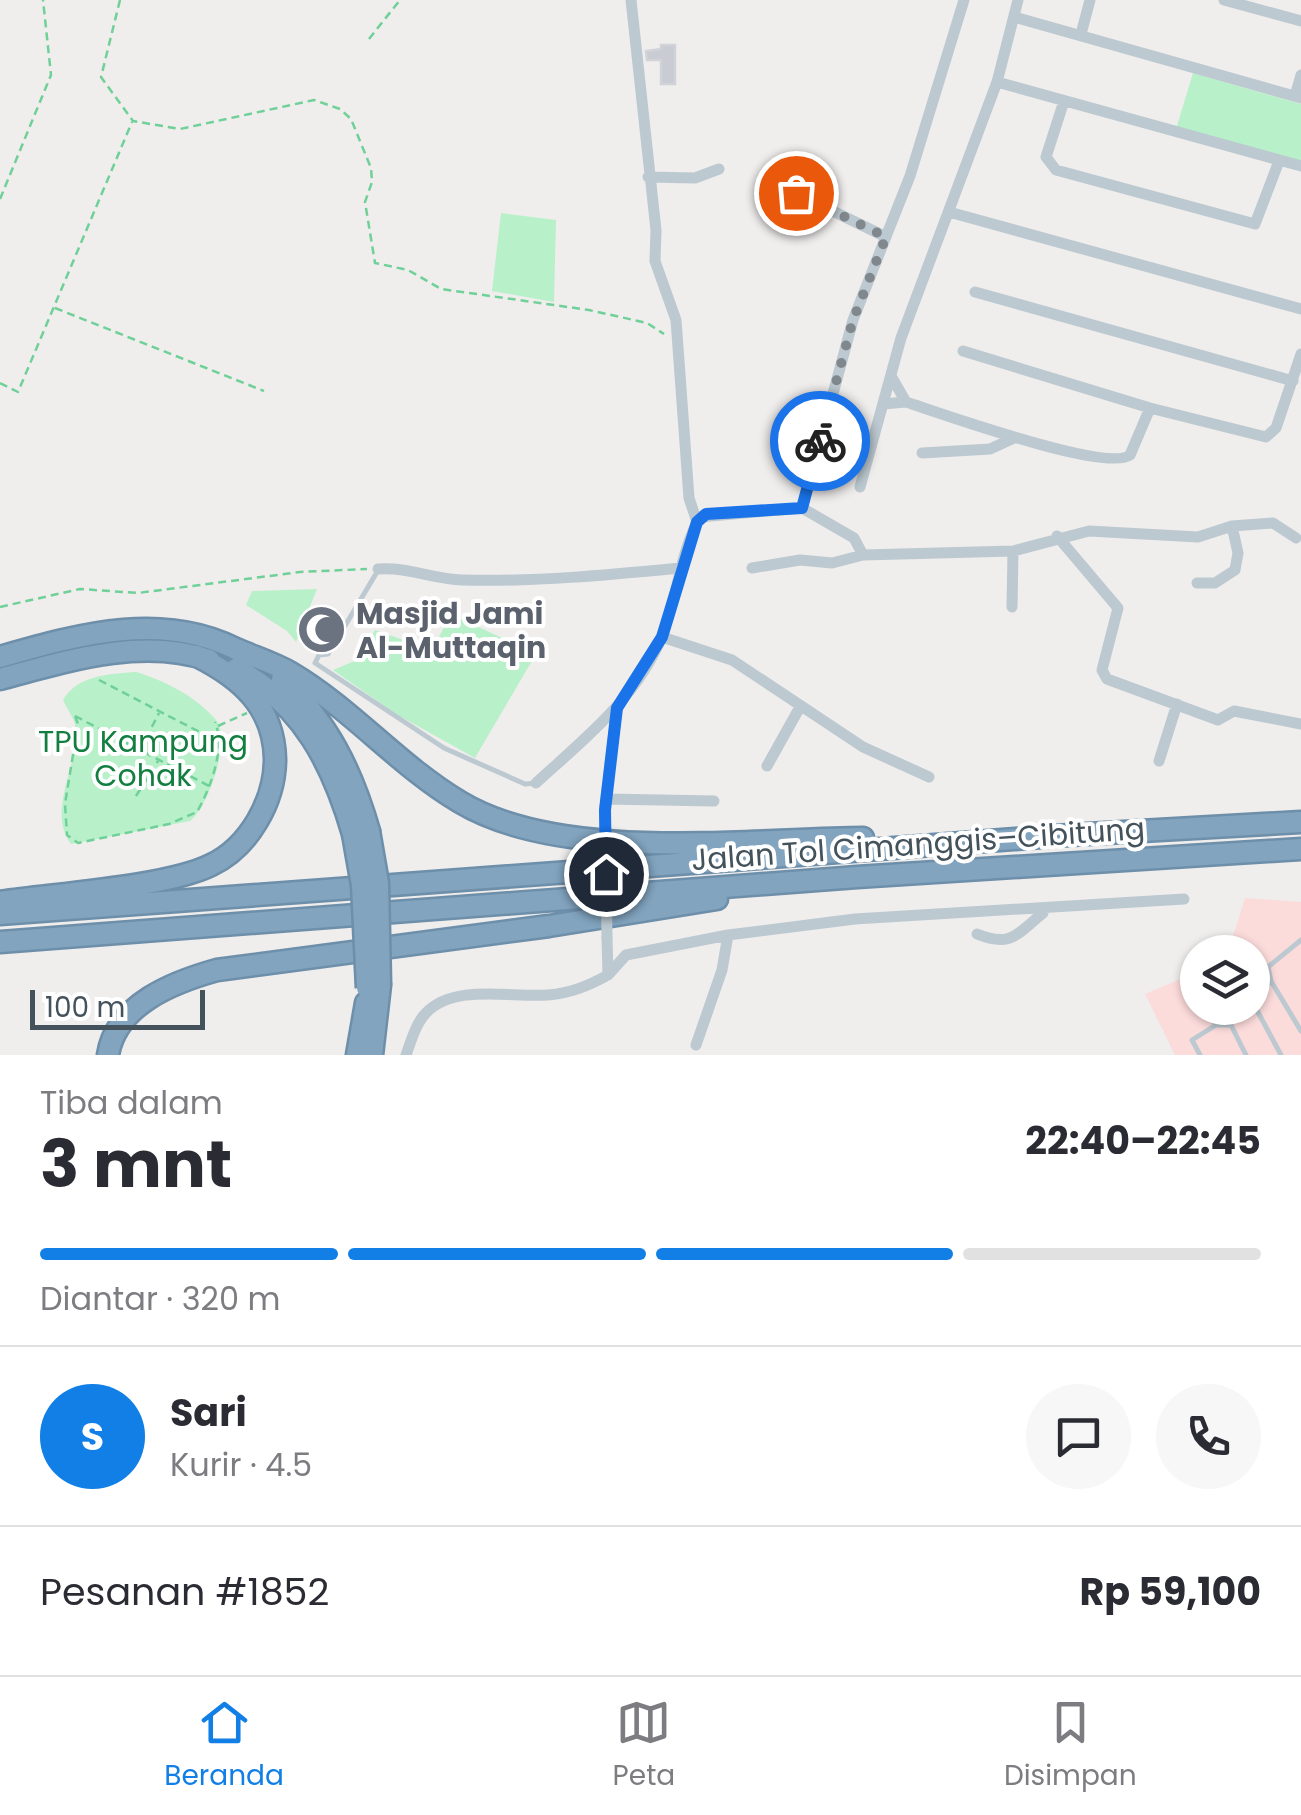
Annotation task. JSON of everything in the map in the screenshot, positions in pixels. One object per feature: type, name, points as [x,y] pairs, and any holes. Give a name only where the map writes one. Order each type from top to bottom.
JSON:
[{"type":"highway","points":[[0,656],[93,632],[143,628],[196,634],[291,672],[462,804],[533,830],[612,841],[1070,835]]},
{"type":"highway","points":[[236,649],[273,670],[310,706],[354,780],[373,987],[372,1055]]},
{"type":"highway","points":[[0,678],[79,658],[125,652],[198,656],[263,683],[298,717],[361,832]]},
{"type":"highway","points":[[0,902],[158,879],[210,866],[236,847],[266,808],[275,778],[274,746],[267,719],[252,693],[231,674],[198,656]]},
{"type":"highway","name":"Jalan Tol Cimanggis–Cibitung","points":[[0,914],[1070,835],[1301,822]]},
{"type":"highway","name":"Jalan Tol Cimanggis–Cibitung","points":[[0,942],[857,877],[1301,849]]},
{"type":"highway","points":[[108,1055],[126,1019],[149,997],[181,980],[217,970],[550,926],[857,877]]},
{"type":"highway","points":[[357,1055],[373,987]]},
{"type":"street","points":[[631,0],[656,230],[655,261],[676,320],[689,498],[697,522]]},
{"type":"street","points":[[802,508],[853,320],[929,121],[964,0]]},
{"type":"street","points":[[860,487],[891,376],[997,82],[1018,0]]},
{"type":"street","points":[[1080,34],[1090,0]]},
{"type":"street","points":[[1224,0],[1301,21]]},
{"type":"street","points":[[1014,17],[1298,97],[1301,75]]},
{"type":"street","points":[[997,82],[1301,166]]},
{"type":"street","points":[[1064,100],[1046,157],[1048,165],[1108,185],[1255,224],[1279,160]]},
{"type":"street","points":[[648,177],[695,178],[719,169]]},
{"type":"street","points":[[790,180],[796,193],[886,237]]},
{"type":"street","points":[[949,212],[1301,309]]},
{"type":"street","points":[[975,292],[1294,382]]},
{"type":"street","points":[[963,351],[1150,408],[1266,437],[1276,428],[1301,354]]},
{"type":"street","points":[[891,376],[906,402]]},
{"type":"street","points":[[883,404],[906,402],[1014,438],[1123,460],[1130,455],[1150,408]]},
{"type":"street","points":[[922,453],[990,448],[1014,438]]},
{"type":"street","points":[[536,783],[617,708],[662,637],[680,568],[697,522],[706,514],[802,508],[854,538],[863,554]]},
{"type":"street","points":[[752,568],[800,560],[832,563],[863,554],[1013,550],[1089,531],[1198,538],[1232,526],[1273,523],[1296,538]]},
{"type":"street","points":[[1197,583],[1215,583],[1236,570],[1238,553],[1232,526]]},
{"type":"street","points":[[1057,536],[1119,611],[1104,676],[1218,720],[1234,711],[1301,724]]},
{"type":"street","points":[[1012,607],[1013,550]]},
{"type":"street","points":[[378,569],[408,568],[435,578],[464,580],[579,578],[680,568]]},
{"type":"street","points":[[662,637],[732,660],[863,747],[929,777]]},
{"type":"street","points":[[1159,761],[1177,704]]},
{"type":"street","points":[[767,766],[800,707]]},
{"type":"street","points":[[608,975],[605,805],[617,708]]},
{"type":"street","points":[[605,805],[714,801]]},
{"type":"street","points":[[406,1055],[424,1015],[437,1004],[480,996],[550,995],[580,990],[608,975],[626,955],[728,934],[854,919],[1044,915],[1184,899]]},
{"type":"street","points":[[977,934],[997,942],[1008,941],[1044,915]]},
{"type":"street","points":[[696,1045],[722,970],[728,934]]},
{"type":"lane","points":[[378,569],[334,646],[328,654],[318,655],[315,663],[444,748],[525,784],[536,783]]},
{"type":"lane","points":[[1270,965],[1301,940]]},
{"type":"lane","points":[[1270,976],[1301,1030]]},
{"type":"lane","points":[[1200,1055],[1192,1040],[1216,1025]]},
{"type":"lane","points":[[1231,1025],[1246,1055]]},
{"type":"lane","points":[[1265,1025],[1281,1055]]},
{"type":"path","points":[[0,199],[51,75],[44,0]]},
{"type":"path","points":[[120,0],[101,77],[133,121],[180,129],[314,100],[340,110],[351,119],[370,168],[372,182],[365,202],[375,263],[408,270],[441,289],[647,324],[678,342]]},
{"type":"path","points":[[370,39],[400,0]]},
{"type":"path","points":[[0,383],[18,392],[133,121]]},
{"type":"path","points":[[54,308],[264,391]]},
{"type":"path","points":[[0,606],[80,589],[138,593],[300,572],[378,569]]},
{"type":"path","points":[[99,680],[217,741]]},
{"type":"path","points":[[140,750],[159,711]]},
{"type":"path","points":[[210,787],[75,716],[78,724],[65,804],[66,832],[72,842],[188,819],[198,812],[210,787],[216,724],[251,711]]},
{"type":"path","points":[[136,796],[159,760]]},
{"type":"shaded area","points":[[1245,898],[1301,902],[1301,1055],[1175,1055],[1145,994],[1180,979],[1180,1025],[1270,1025],[1270,935],[1233,935]]},
{"type":"green space","points":[[1193,73],[1301,104],[1301,164],[1176,129]]},
{"type":"green space","points":[[501,213],[556,220],[554,302],[492,291]]},
{"type":"green space","points":[[317,589],[296,642],[287,631],[246,605],[252,591]]},
{"type":"green space","points":[[451,614],[536,654],[475,758],[396,714],[333,670],[357,660],[375,630],[432,650]]},
{"type":"green space","name":"TPU Kampung Cohak","points":[[136,672],[179,690],[216,720],[221,742],[216,773],[204,802],[190,821],[71,844],[62,815],[76,735],[63,700],[85,681]]},
{"type":"building","points":[[661,45],[675,45],[675,84],[661,84],[661,60],[647,60],[646,51],[661,49]]},
{"type":"building","name":"Masjid Jami Al-Muttaqin","points":[[314,611],[340,621],[325,648],[302,638]]},
{"type":"way so far","points":[[796,193],[886,237],[853,320],[820,441]]},
{"type":"place","name":"Masjid Jami Al-Muttaqin","points":[[321,630]]},
{"type":"route","points":[[606,874],[605,810],[617,708],[662,637],[697,522],[706,514],[802,508],[820,441]]}]
